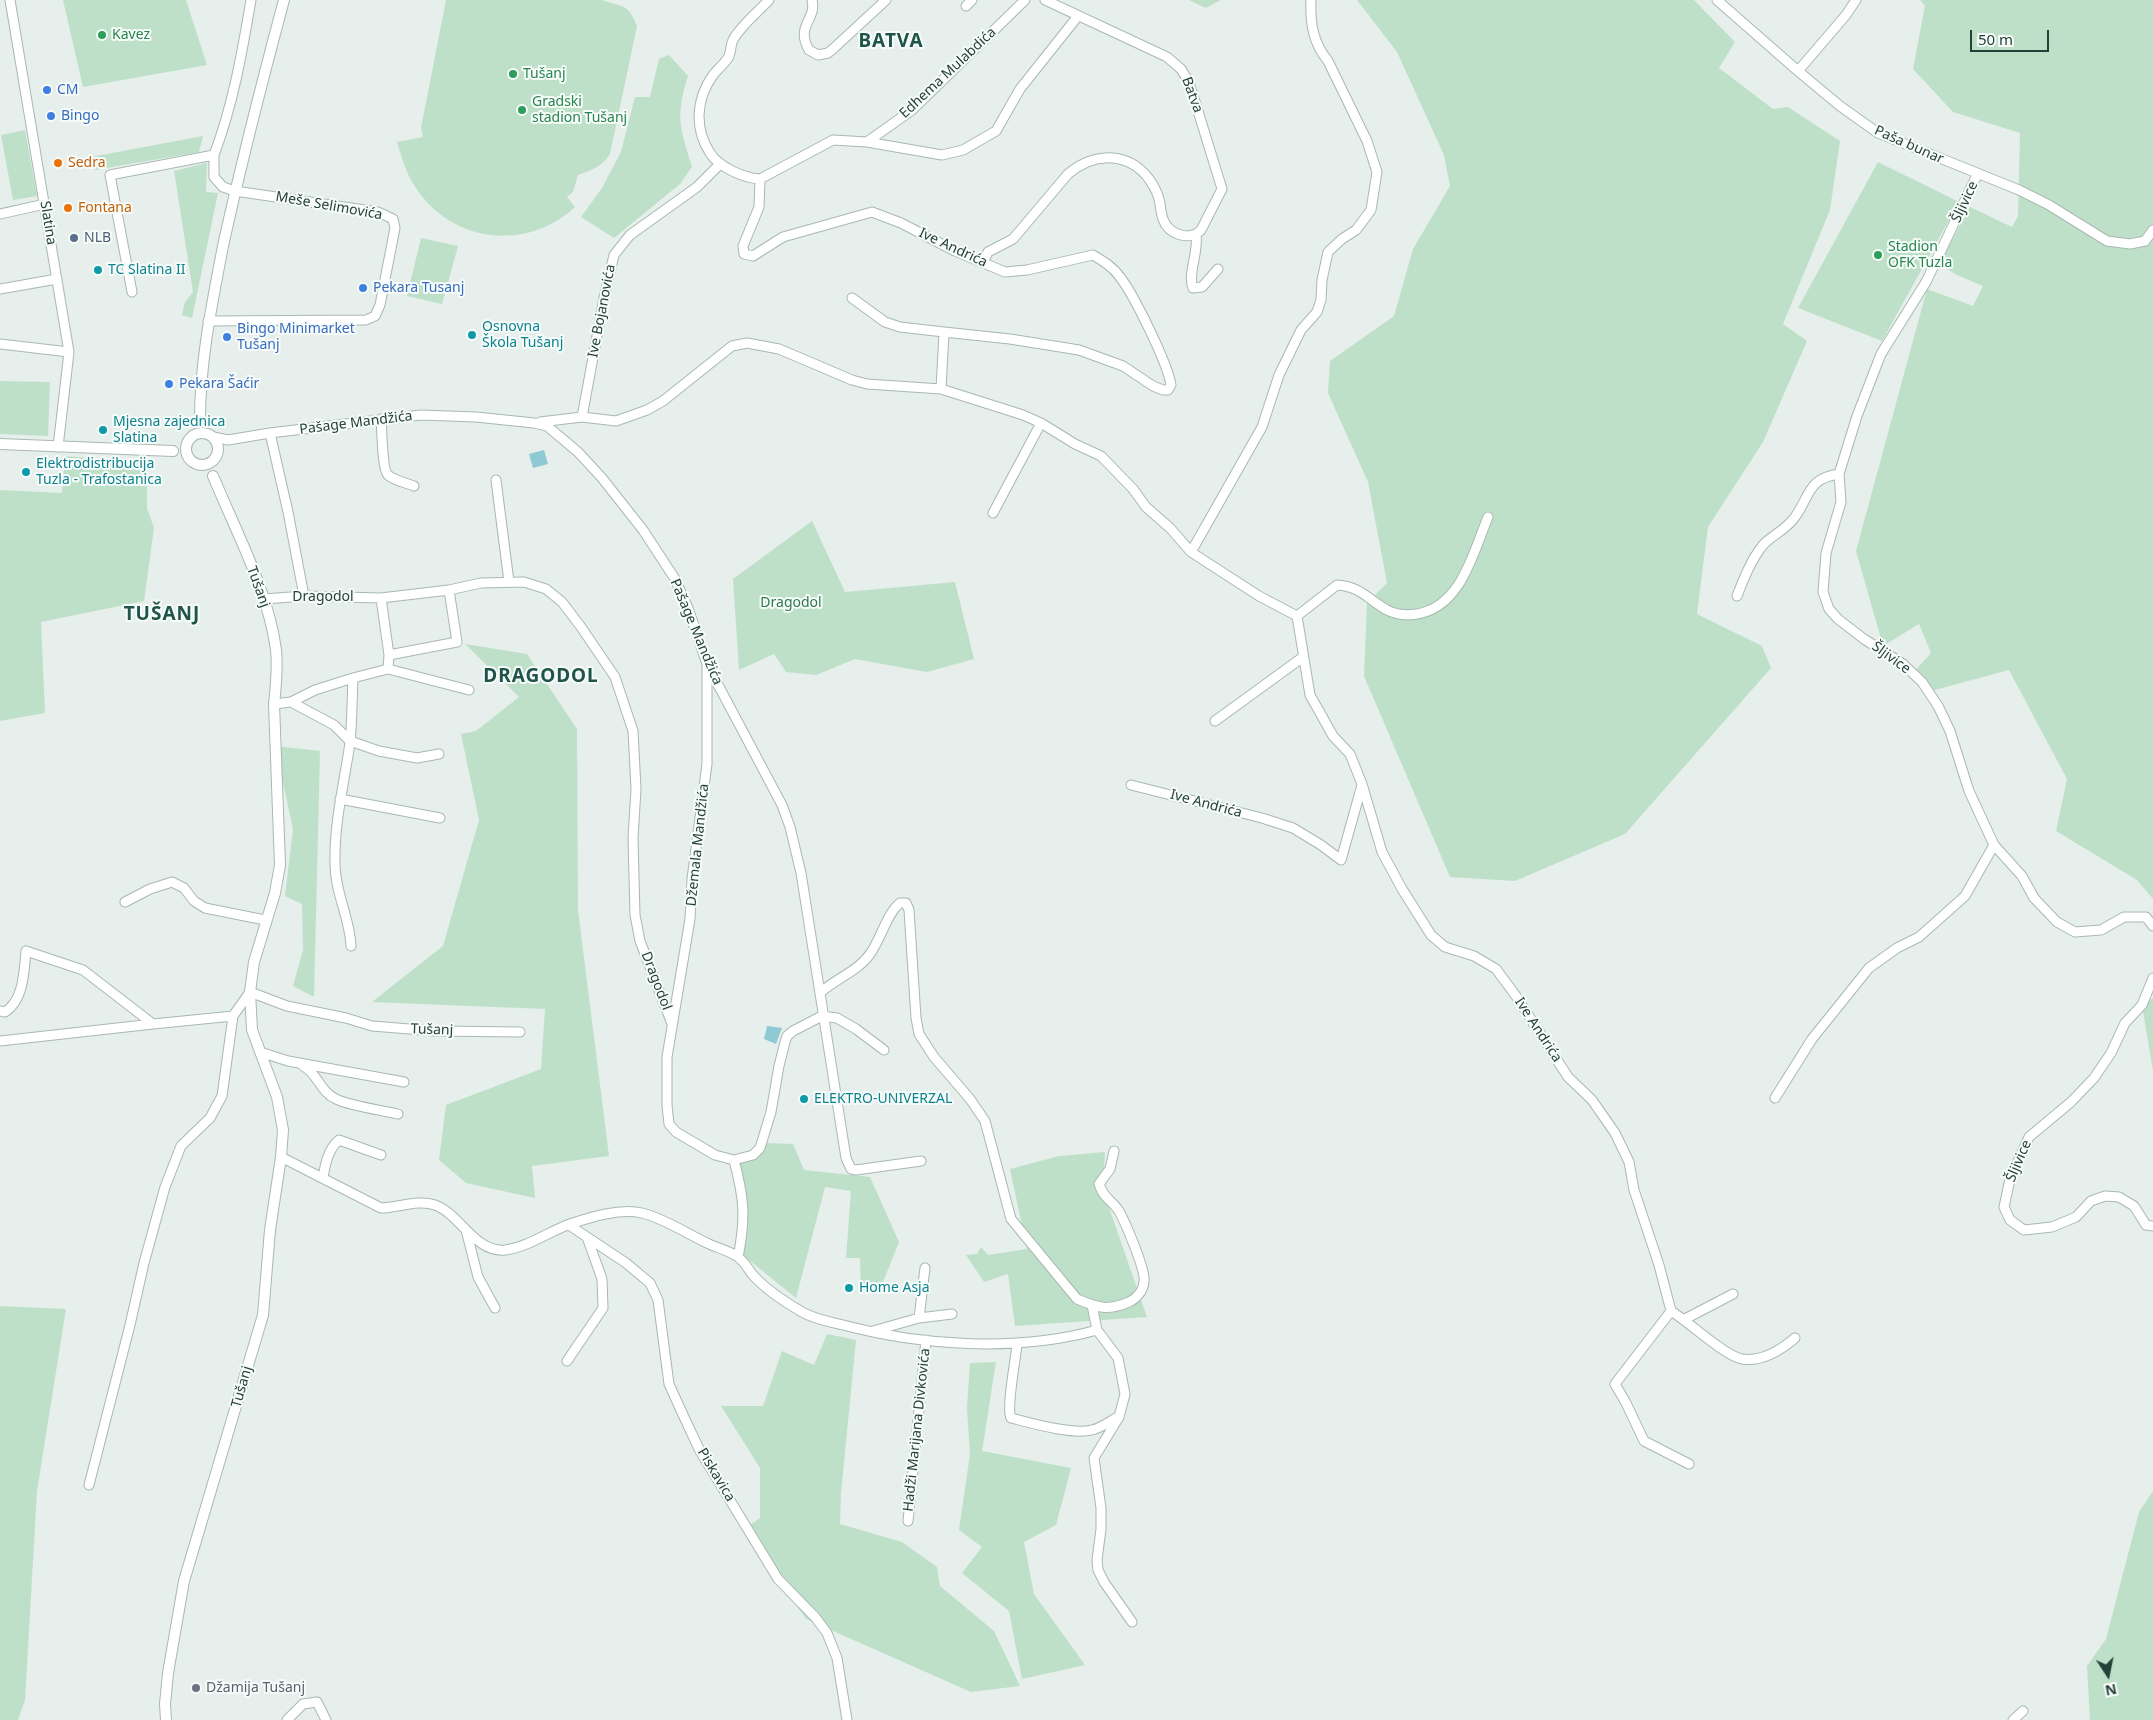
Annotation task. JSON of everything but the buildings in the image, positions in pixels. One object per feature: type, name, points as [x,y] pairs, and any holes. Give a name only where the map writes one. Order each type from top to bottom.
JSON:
[{"type":"street","name":"Slatina","points":[[10,0],[69,352],[58,446]]},
{"type":"street","points":[[235,191],[223,187],[214,177],[214,155],[226,123],[240,66],[252,0]]},
{"type":"street","points":[[188,458],[186,448],[200,419],[200,398],[208,321],[235,191],[284,0]]},
{"type":"street","points":[[769,0],[734,39],[731,53],[713,75],[701,98],[698,121],[700,133],[710,154],[720,164],[751,178],[760,179],[833,140],[867,142],[942,155],[952,154],[975,144],[1000,126],[1020,89],[1078,16]]},
{"type":"street","points":[[812,0],[813,11],[805,26],[805,40],[808,50],[818,55],[834,48],[886,0]]},
{"type":"street","name":"Edhema Mulabdića","points":[[867,142],[912,110],[1025,0]]},
{"type":"street","name":"Batva","points":[[1045,0],[1173,60],[1187,77],[1222,189],[1212,211],[1196,234]]},
{"type":"street","points":[[1191,552],[1262,427],[1279,375],[1301,330],[1317,312],[1321,300],[1324,268],[1328,252],[1342,239],[1356,230],[1371,210],[1377,172],[1367,141],[1355,115],[1328,61],[1318,50],[1310,21],[1311,0]]},
{"type":"street","points":[[1798,71],[1846,15],[1856,0]]},
{"type":"street","name":"Paša bunar","points":[[1722,2],[1798,71],[1840,106],[1878,133],[1977,175],[2019,190],[2049,205],[2106,241],[2130,244],[2146,241],[2153,230]]},
{"type":"street","points":[[132,292],[110,175],[214,155]]},
{"type":"street","points":[[983,263],[988,252],[1012,239],[1068,174],[1086,163],[1103,158],[1120,158],[1140,168],[1147,175],[1157,194],[1162,219],[1166,224],[1181,235],[1190,237],[1196,234],[1197,252],[1191,281],[1193,288],[1202,288],[1218,269]]},
{"type":"street","name":"Ive Bojanovića","points":[[582,418],[604,298],[614,255],[630,235],[697,187],[720,164]]},
{"type":"street","name":"Šljivice","points":[[1977,175],[1926,282],[1881,354],[1857,416],[1838,474],[1842,502],[1826,553],[1823,592],[1829,609],[1838,619],[1864,639],[1903,664],[1922,682],[1938,706],[1950,731],[1969,791],[1994,845],[2022,876],[2034,898],[2057,922],[2075,932],[2101,930],[2124,917],[2146,917],[2153,926]]},
{"type":"street","name":"Ive Andrića","points":[[760,179],[759,207],[743,246],[743,252],[746,256],[756,255],[783,237],[872,212],[901,223],[983,263],[1010,272],[1093,255],[1120,276],[1130,292],[1163,364],[1170,382],[1170,388],[1159,389],[1123,366],[1079,350],[1010,339],[900,327],[885,322],[852,298]]},
{"type":"street","name":"Meše Selimovića","points":[[208,321],[366,320],[376,316],[380,305],[395,228],[393,219],[378,212],[235,191]]},
{"type":"street","points":[[0,214],[45,204]]},
{"type":"street","points":[[0,289],[57,279]]},
{"type":"street","points":[[941,389],[944,332]]},
{"type":"street","points":[[534,423],[582,418],[616,421],[647,410],[664,401],[732,346],[747,343],[779,349],[852,380],[866,384],[941,389],[1041,423],[1075,444],[1101,456],[1133,489],[1146,507],[1170,528],[1191,552],[1259,596],[1297,616],[1337,584],[1355,587],[1388,610],[1405,616],[1438,608],[1452,595],[1462,580],[1488,517]]},
{"type":"street","points":[[0,344],[69,352]]},
{"type":"street","name":"Pašage Mandžića","points":[[211,436],[228,440],[381,419],[430,415],[534,423],[547,426],[578,452],[602,478],[643,530],[675,579],[685,599],[707,664],[782,805],[790,827],[801,873],[821,992],[822,1016]]},
{"type":"street","points":[[200,419],[218,446],[218,456],[211,464],[200,466]]},
{"type":"street","points":[[381,419],[384,440],[384,468],[388,475],[414,486]]},
{"type":"street","points":[[993,513],[1041,423]]},
{"type":"street","points":[[173,451],[199,433],[211,436]]},
{"type":"street","points":[[270,433],[304,596]]},
{"type":"street","points":[[0,444],[173,451],[188,458],[213,476]]},
{"type":"street","points":[[213,476],[214,460]]},
{"type":"street","points":[[1737,596],[1750,563],[1765,544],[1783,531],[1795,517],[1811,486],[1825,476],[1838,474]]},
{"type":"street","name":"Tušanj","points":[[166,1720],[165,1704],[168,1673],[184,1581],[263,1315],[283,1130],[277,1097],[252,1030],[250,992],[254,962],[265,920],[275,893],[280,865],[274,704],[276,650],[264,599],[213,476]]},
{"type":"street","points":[[496,480],[509,582]]},
{"type":"street","name":"Dragodol","points":[[264,599],[304,596],[381,598],[449,590],[481,584],[524,582],[546,589],[581,627],[616,677],[633,731],[636,789],[633,838],[635,915],[640,941],[672,1024],[667,1057],[666,1105],[669,1124],[676,1132],[692,1142],[716,1155],[734,1160]]},
{"type":"street","points":[[389,655],[457,642],[449,590]]},
{"type":"street","points":[[381,598],[389,655],[388,669]]},
{"type":"street","name":"Ive Andrića","points":[[1297,616],[1310,695],[1333,736],[1350,754],[1362,784],[1382,852],[1402,889],[1432,935],[1445,947],[1474,956],[1496,969],[1516,996],[1568,1077],[1592,1100],[1615,1133],[1629,1162],[1634,1190],[1659,1265],[1671,1311]]},
{"type":"street","points":[[1215,722],[1304,656]]},
{"type":"street","name":"Džemala Mandžića","points":[[672,1024],[690,918],[692,878],[707,764],[707,664]]},
{"type":"street","points":[[274,704],[291,702],[315,690],[388,669],[469,690]]},
{"type":"street","points":[[351,946],[350,931],[340,902],[335,876],[336,833],[350,741],[352,678]]},
{"type":"street","points":[[291,702],[334,725],[350,741],[380,751],[417,758],[439,754]]},
{"type":"street","name":"Ive Andrića","points":[[1131,785],[1262,818],[1293,828],[1341,860],[1362,784]]},
{"type":"street","points":[[340,799],[440,818]]},
{"type":"street","points":[[1775,1098],[1812,1039],[1869,968],[1897,948],[1919,937],[1965,896],[1975,882],[1981,865],[1994,845]]},
{"type":"street","points":[[125,902],[150,889],[172,882],[184,888],[194,901],[205,908],[265,920]]},
{"type":"street","points":[[821,992],[864,962],[882,936],[895,907],[900,903],[906,903],[909,910],[916,1018],[919,1034],[934,1057],[966,1094],[985,1121],[1011,1219],[1078,1299],[1092,1305],[1110,1309],[1134,1299],[1142,1290],[1144,1277],[1128,1231],[1119,1212],[1102,1194],[1099,1184],[1110,1169],[1114,1151]]},
{"type":"street","points":[[0,1011],[5,1012],[12,1008],[15,1002],[21,988],[26,951],[83,970],[153,1024]]},
{"type":"street","name":"Šljivice","points":[[2153,978],[2142,1005],[2125,1023],[2110,1053],[2094,1078],[2071,1102],[2029,1137],[2010,1179],[2004,1207],[2010,1220],[2024,1230],[2052,1227],[2076,1217],[2091,1201],[2105,1196],[2119,1197],[2134,1206],[2146,1225],[2153,1226]]},
{"type":"street","points":[[89,1485],[144,1263],[165,1187],[181,1146],[210,1118],[222,1096],[233,1016],[250,992]]},
{"type":"street","name":"Tušanj","points":[[250,992],[264,999],[287,1006],[346,1018],[372,1026],[434,1031],[520,1032]]},
{"type":"street","points":[[0,1041],[233,1016]]},
{"type":"street","points":[[822,1016],[846,1158],[851,1168],[856,1170],[921,1161]]},
{"type":"street","points":[[738,1257],[744,1209],[743,1195],[734,1160],[753,1155],[760,1148],[769,1119],[787,1036],[793,1030],[822,1016],[837,1018],[856,1029],[884,1050]]},
{"type":"street","points":[[260,1052],[310,1070],[323,1090],[335,1099],[398,1114]]},
{"type":"street","points":[[288,1061],[404,1082]]},
{"type":"street","points":[[323,1178],[326,1160],[335,1143],[339,1140],[381,1155]]},
{"type":"street","name":"Hadži Marijana Divkovića","points":[[281,1157],[381,1208],[432,1204],[448,1211],[482,1243],[493,1249],[505,1250],[535,1241],[569,1225],[625,1211],[642,1213],[661,1220],[738,1257],[753,1276],[776,1295],[805,1314],[870,1332],[926,1340],[1018,1344]]},
{"type":"street","name":"Piskavica","points":[[569,1225],[626,1262],[650,1283],[659,1308],[669,1384],[700,1450],[778,1578],[815,1617],[827,1633],[837,1658],[847,1720]]},
{"type":"street","points":[[466,1229],[478,1277],[495,1308]]},
{"type":"street","points":[[567,1361],[603,1308],[602,1279],[587,1236]]},
{"type":"street","points":[[918,1318],[925,1268]]},
{"type":"street","points":[[1685,1319],[1732,1294]]},
{"type":"street","points":[[1092,1305],[1097,1330],[1118,1358],[1125,1394],[1119,1417],[1094,1458],[1101,1508],[1098,1570],[1104,1582],[1132,1622]]},
{"type":"street","points":[[1689,1464],[1644,1441],[1615,1384],[1671,1311],[1685,1319],[1731,1354],[1742,1359],[1764,1357],[1780,1350],[1795,1338]]},
{"type":"street","points":[[870,1332],[918,1318],[952,1314]]},
{"type":"street","points":[[1097,1330],[1072,1337],[1018,1344],[1009,1414],[1011,1418],[1040,1426],[1089,1431],[1098,1429],[1119,1417]]},
{"type":"street","name":"Hadži Marijana Divkovića","points":[[908,1521],[926,1340]]},
{"type":"street","points":[[287,1720],[303,1704],[317,1702],[326,1720]]},
{"type":"street","points":[[2013,1720],[2023,1711]]},
{"type":"green space","points":[[63,0],[186,0],[207,65],[83,87]]},
{"type":"green space","name":"Gradski stadion Tušanj","points":[[446,0],[602,0],[627,9],[637,26],[610,154],[600,165],[578,175],[573,192],[567,197],[575,207],[556,221],[535,231],[513,235],[491,235],[469,230],[449,220],[431,206],[416,188],[405,166],[397,142],[423,137],[421,128]]},
{"type":"green space","points":[[1189,0],[1221,0],[1206,8]]},
{"type":"green space","points":[[1357,0],[1694,0],[1735,42],[1719,68],[1773,109],[1788,107],[1840,141],[1830,210],[1783,324],[1807,341],[1763,442],[1708,527],[1697,614],[1762,646],[1771,668],[1625,834],[1515,881],[1450,877],[1364,676],[1367,603],[1387,583],[1368,482],[1328,393],[1330,361],[1394,316],[1413,249],[1450,186],[1444,155],[1397,52]]},
{"type":"green space","points":[[1920,0],[2153,0],[2153,899],[2137,880],[2056,831],[2067,779],[2009,670],[1931,691],[1912,674],[1931,653],[1919,624],[1883,646],[1856,551],[1927,289],[1973,306],[1983,286],[1957,275],[1939,264],[1970,207],[2012,227],[2018,216],[2020,133],[1953,112],[1913,69],[1925,6]]},
{"type":"green space","points":[[669,55],[688,76],[680,112],[684,142],[692,167],[680,184],[614,238],[581,217],[602,188],[621,152],[635,97],[650,97],[659,59]]},
{"type":"green space","points":[[25,130],[37,196],[13,200],[1,135]]},
{"type":"green space","points":[[203,136],[199,152],[95,170],[91,157]]},
{"type":"green space","name":"Stadion OFK Tuzla","points":[[1878,162],[1959,202],[1882,341],[1798,308]]},
{"type":"green space","points":[[207,163],[206,192],[218,193],[192,318],[182,315],[185,302],[193,292],[174,171]]},
{"type":"green space","points":[[421,238],[458,246],[442,304],[407,296]]},
{"type":"green space","points":[[0,381],[50,382],[48,436],[0,434]]},
{"type":"green space","points":[[65,456],[147,463],[147,508],[154,528],[144,601],[41,622],[45,713],[0,721],[0,490],[62,493]]},
{"type":"green space","name":"Dragodol","points":[[812,521],[845,592],[955,582],[974,659],[927,672],[855,659],[816,675],[786,672],[774,654],[739,670],[733,579]]},
{"type":"green space","points":[[465,644],[527,654],[577,729],[578,910],[609,1156],[532,1166],[535,1198],[466,1183],[439,1160],[446,1105],[541,1069],[545,1009],[372,1002],[443,946],[479,820],[461,734],[476,731],[519,697]]},
{"type":"green space","points":[[275,746],[320,751],[314,997],[293,986],[303,950],[302,904],[285,896],[293,829]]},
{"type":"green space","points":[[2153,998],[2153,1071],[2142,1005]]},
{"type":"green space","points":[[766,1143],[793,1144],[804,1170],[870,1177],[899,1242],[879,1292],[861,1289],[860,1258],[846,1258],[851,1191],[825,1187],[796,1298],[739,1252],[744,1209],[733,1169]]},
{"type":"green space","points":[[1105,1152],[1103,1190],[1147,1317],[1015,1326],[1008,1274],[984,1282],[966,1255],[977,1254],[981,1247],[988,1255],[1027,1249],[1010,1169],[1059,1156]]},
{"type":"green space","points":[[0,1306],[66,1309],[37,1491],[25,1700],[18,1720],[0,1720]]},
{"type":"green space","points":[[827,1334],[856,1340],[841,1493],[840,1524],[902,1542],[937,1567],[940,1586],[994,1631],[1020,1686],[971,1692],[806,1619],[743,1530],[760,1518],[760,1468],[721,1406],[763,1406],[782,1351],[814,1365]]},
{"type":"green space","points":[[996,1362],[982,1451],[1071,1468],[1056,1525],[1024,1542],[1034,1594],[1085,1665],[1022,1679],[1009,1611],[962,1573],[982,1547],[959,1530],[970,1454],[967,1408],[970,1363]]},
{"type":"green space","points":[[2153,1491],[2153,1720],[2090,1720],[2087,1666],[2106,1639],[2139,1512]]},
{"type":"water","points":[[544,450],[548,464],[533,468],[529,454]]},
{"type":"water","points":[[767,1026],[782,1028],[776,1044],[764,1039]]},
{"type":"place","name":"Kavez","points":[[102,35]]},
{"type":"place","name":"Tušanj","points":[[513,74]]},
{"type":"place","name":"CM","points":[[47,90]]},
{"type":"place","name":"Gradski stadion Tušanj","points":[[522,110]]},
{"type":"place","name":"Bingo","points":[[51,116]]},
{"type":"place","name":"Sedra","points":[[58,163]]},
{"type":"place","name":"Fontana","points":[[68,208]]},
{"type":"place","name":"NLB","points":[[74,238]]},
{"type":"place","name":"Stadion OFK Tuzla","points":[[1878,255]]},
{"type":"place","name":"TC Slatina II","points":[[98,270]]},
{"type":"place","name":"Pekara Tusanj","points":[[363,288]]},
{"type":"place","name":"Osnovna Škola Tušanj","points":[[472,335]]},
{"type":"place","name":"Bingo Minimarket Tušanj","points":[[227,337]]},
{"type":"place","name":"Pekara Šaćir","points":[[169,384]]},
{"type":"place","name":"Mjesna zajednica Slatina","points":[[103,430]]},
{"type":"place","name":"Elektrodistribucija Tuzla - Trafostanica","points":[[26,472]]},
{"type":"place","name":"ELEKTRO-UNIVERZAL","points":[[804,1099]]},
{"type":"place","name":"Home Asja","points":[[849,1288]]},
{"type":"place","name":"Džamija Tušanj","points":[[196,1688]]},
{"type":"district","name":"BATVA","points":[[891,42]]},
{"type":"district","name":"TUŠANJ","points":[[162,615]]},
{"type":"district","name":"DRAGODOL","points":[[541,677]]}]
